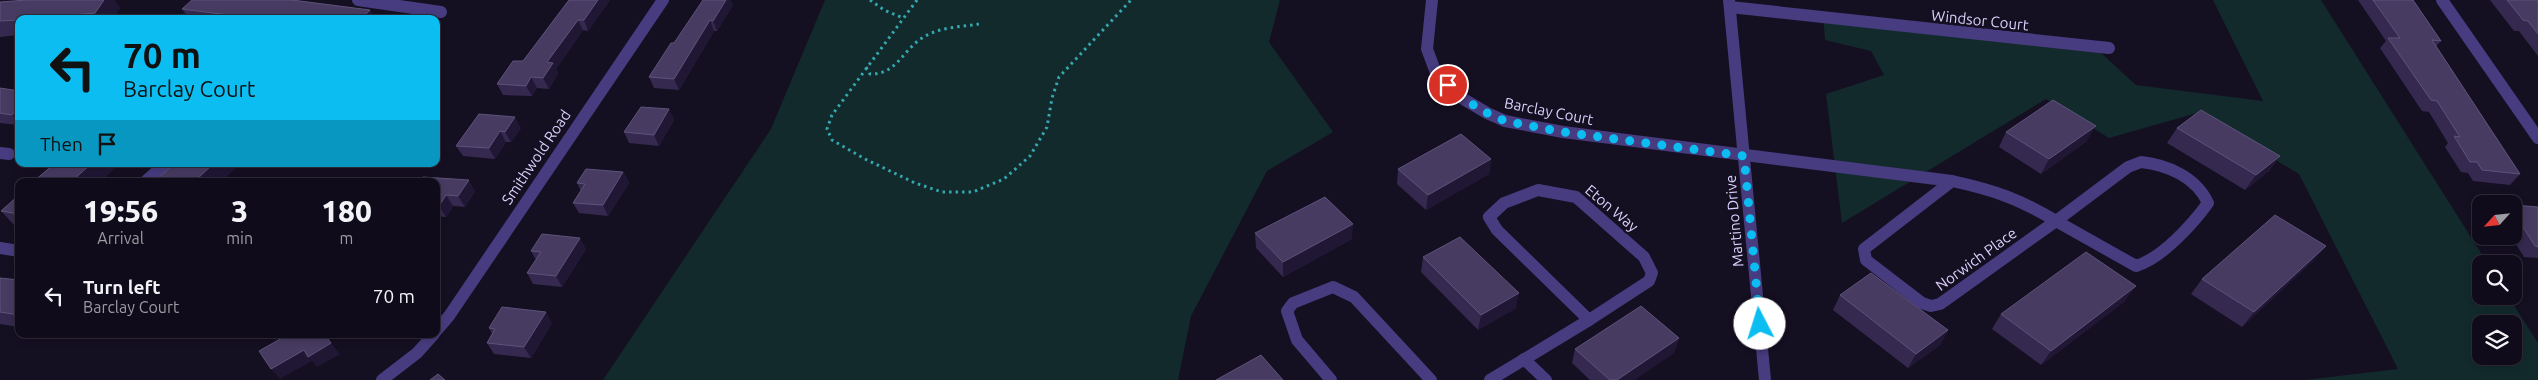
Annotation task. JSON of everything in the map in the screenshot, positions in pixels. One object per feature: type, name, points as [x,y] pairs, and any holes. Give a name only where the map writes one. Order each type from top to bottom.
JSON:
[{"type":"street","points":[[358,0],[442,12]]},
{"type":"street","name":"Smithwold Road","points":[[440,326],[455,308],[662,0]]},
{"type":"street","name":"Barclay Court","points":[[1432,0],[1427,49],[1436,72],[1460,97],[1487,113],[1505,121],[1563,132],[1744,156]]},
{"type":"street","points":[[2442,0],[2538,138]]},
{"type":"street","name":"Martino Drive","points":[[1729,4],[1765,380]]},
{"type":"street","name":"Windsor Court","points":[[1729,4],[2109,48]]},
{"type":"street","name":"Norwich Place","points":[[1744,156],[1952,181],[1991,189],[2026,203],[2056,221],[2136,266],[2150,262],[2196,220],[2208,203],[2206,194],[2190,181],[2156,163],[2141,162],[2128,167],[2056,221],[1940,304],[1931,306],[1922,303],[1866,260],[1864,249],[1952,181]]},
{"type":"street","points":[[149,178],[162,167]]},
{"type":"street","name":"Eton Way","points":[[1490,380],[1589,320],[1649,281],[1652,273],[1644,257],[1576,197],[1552,191],[1538,190],[1525,193],[1494,208],[1489,217],[1497,230],[1589,320]]},
{"type":"street","points":[[0,248],[15,250]]},
{"type":"street","points":[[1331,380],[1306,352],[1288,326],[1287,311],[1293,303],[1333,287],[1354,297],[1431,380]]},
{"type":"street","name":"Smithwold Road","points":[[382,380],[417,353],[430,338]]},
{"type":"street","points":[[1524,359],[1546,380]]},
{"type":"path","points":[[870,0],[884,10],[903,18]]},
{"type":"path","points":[[917,0],[832,114],[827,129],[832,140],[915,183],[942,192],[973,192],[1004,179],[1030,156],[1047,127],[1052,98],[1059,77],[1131,0]]},
{"type":"path","points":[[866,67],[870,74],[879,76],[888,71],[923,38],[942,31],[979,24]]},
{"type":"green space","points":[[825,0],[1280,0],[1269,42],[1333,132],[1267,171],[1191,316],[1178,380],[603,380],[771,129]]},
{"type":"green space","points":[[2213,0],[2321,0],[2472,239],[2472,245],[2476,245],[2482,255],[2472,255],[2472,305],[2514,305],[2520,315],[2472,315],[2472,365],[2522,365],[2522,318],[2538,343],[2538,380],[2305,380],[2398,369],[2299,174],[2197,113],[2109,138],[2046,99],[1842,223],[1826,94],[1884,75],[1871,51],[1825,40],[1823,14],[2089,42],[2136,85],[2263,101]]},
{"type":"building","points":[[104,0],[95,13],[15,15],[15,20],[0,21],[0,2]]},
{"type":"building","points":[[192,0],[292,0],[370,10],[365,15],[229,15],[182,9]]},
{"type":"building","points":[[569,0],[598,0],[584,20],[578,20],[547,62],[553,63],[543,78],[531,77],[526,86],[497,84],[513,61],[523,61]]},
{"type":"building","points":[[703,0],[726,0],[713,21],[710,20],[674,79],[649,77],[671,43],[674,43]]},
{"type":"building","points":[[2373,0],[2413,0],[2441,41],[2432,40],[2520,174],[2482,170],[2477,162],[2470,162],[2454,136],[2460,137],[2437,101],[2431,100],[2388,38],[2400,38]]},
{"type":"building","points":[[2507,0],[2538,0],[2538,34],[2528,21],[2523,20]]},
{"type":"building","points":[[0,88],[15,90],[15,112],[12,115],[0,113]]},
{"type":"building","points":[[2053,100],[2096,126],[2049,159],[2006,132]]},
{"type":"building","points":[[641,107],[669,109],[654,135],[624,132]]},
{"type":"building","points":[[2201,110],[2280,156],[2256,175],[2177,128]]},
{"type":"building","points":[[479,114],[515,117],[505,132],[500,131],[489,148],[456,146]]},
{"type":"building","points":[[1461,134],[1491,159],[1428,195],[1398,169]]},
{"type":"building","points":[[50,167],[88,167],[75,178],[38,178]]},
{"type":"building","points":[[171,167],[210,167],[198,178],[158,178]]},
{"type":"building","points":[[586,169],[623,172],[603,205],[573,203],[585,184],[577,183]]},
{"type":"building","points":[[440,178],[469,180],[458,196],[446,195],[440,204]]},
{"type":"building","points":[[1325,197],[1353,224],[1283,262],[1255,233]]},
{"type":"building","points":[[15,199],[15,213],[1,211]]},
{"type":"building","points":[[2522,206],[2538,207],[2538,247],[2535,246],[2522,226]]},
{"type":"building","points":[[2275,215],[2326,246],[2254,312],[2202,279]]},
{"type":"building","points":[[542,234],[580,238],[556,276],[527,273],[541,252],[531,251]]},
{"type":"building","points":[[1460,237],[1519,293],[1481,315],[1423,257]]},
{"type":"building","points":[[2086,252],[2136,286],[2051,351],[2001,314]]},
{"type":"building","points":[[1871,273],[1948,330],[1916,354],[1840,295]]},
{"type":"building","points":[[0,278],[15,280],[15,314],[0,312]]},
{"type":"building","points":[[1641,306],[1679,338],[1617,380],[1610,380],[1575,349]]},
{"type":"building","points":[[502,307],[546,312],[524,347],[487,343],[495,329],[489,328]]},
{"type":"building","points":[[282,338],[327,338],[331,343],[308,357],[304,350],[271,369],[259,351]]},
{"type":"building","points":[[1261,355],[1283,380],[1216,380]]},
{"type":"building","points":[[438,374],[445,380],[430,380]]},
{"type":"route","points":[[1448,85],[1460,97],[1505,121],[1563,132],[1744,156],[1760,324]]}]
